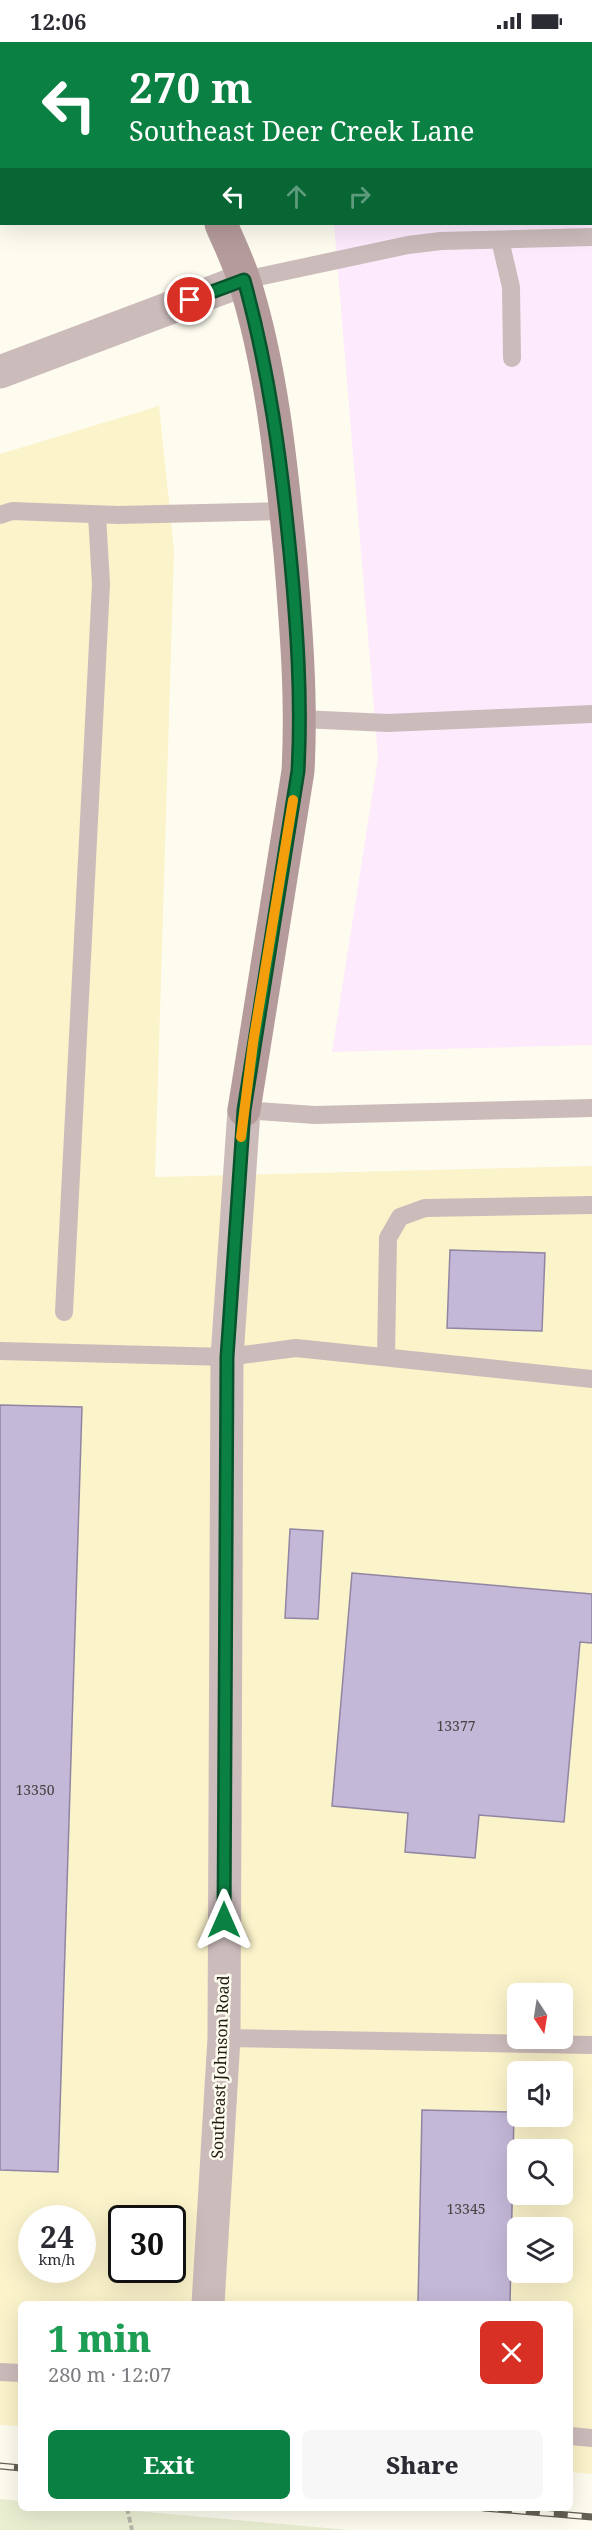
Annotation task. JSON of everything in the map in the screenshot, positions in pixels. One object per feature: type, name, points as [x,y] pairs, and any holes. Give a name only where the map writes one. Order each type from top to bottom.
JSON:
[{"type":"street","name":"Southeast Johnson Road","points":[[208,2301],[224,2038],[227,1357],[244,1110],[298,771],[301,719],[299,653],[286,511],[267,371],[244,280],[221,225]]},
{"type":"street","points":[[0,372],[244,280]]},
{"type":"lane","points":[[244,280],[408,245],[592,237]]},
{"type":"lane","points":[[500,240],[511,287],[512,358]]},
{"type":"lane","points":[[0,515],[12,511],[98,515],[286,511]]},
{"type":"lane","points":[[64,1312],[101,584],[98,515]]},
{"type":"lane","points":[[301,719],[388,723],[592,714]]},
{"type":"lane","points":[[244,1110],[315,1115],[592,1108]]},
{"type":"lane","points":[[386,1357],[388,1238],[400,1217],[425,1208],[592,1205]]},
{"type":"lane","points":[[0,1351],[227,1357],[296,1348],[592,1380]]},
{"type":"lane","points":[[224,2038],[592,2045]]},
{"type":"lane","points":[[0,2372],[18,2373]]},
{"type":"lane","points":[[573,2436],[592,2438]]},
{"type":"path","points":[[128,2511],[132,2530]]},
{"type":"shaded area","points":[[334,225],[592,225],[592,1045],[332,1052],[378,758]]},
{"type":"shaded area","points":[[159,406],[174,551],[155,1177],[592,1166],[592,2474],[573,2472],[573,2301],[18,2301],[18,2426],[0,2425],[0,454]]},
{"type":"green space","points":[[0,2499],[18,2501],[18,2511],[136,2511],[349,2530],[0,2530]]},
{"type":"building","points":[[450,1250],[545,1253],[542,1331],[447,1328]]},
{"type":"building","points":[[0,1405],[82,1407],[58,2172],[0,2170]]},
{"type":"building","points":[[290,1529],[323,1531],[318,1619],[285,1618]]},
{"type":"building","points":[[352,1573],[592,1594],[592,1643],[580,1642],[564,1822],[479,1815],[475,1858],[405,1852],[408,1813],[332,1806]]},
{"type":"building","points":[[422,2110],[507,2112],[507,2127],[514,2127],[513,2139],[507,2139],[507,2205],[512,2205],[512,2217],[507,2217],[507,2283],[510,2283],[510,2301],[418,2301]]},
{"type":"railway","points":[[0,2466],[18,2468]]},
{"type":"railway","points":[[520,2511],[592,2517]]},
{"type":"slow traffic","points":[[241,1137],[253,1043],[293,800]]},
{"type":"route","points":[[190,300],[244,280],[261,340],[284,490],[299,653],[301,719],[298,771],[244,1110],[230,1284],[227,1357],[224,1920]]}]
